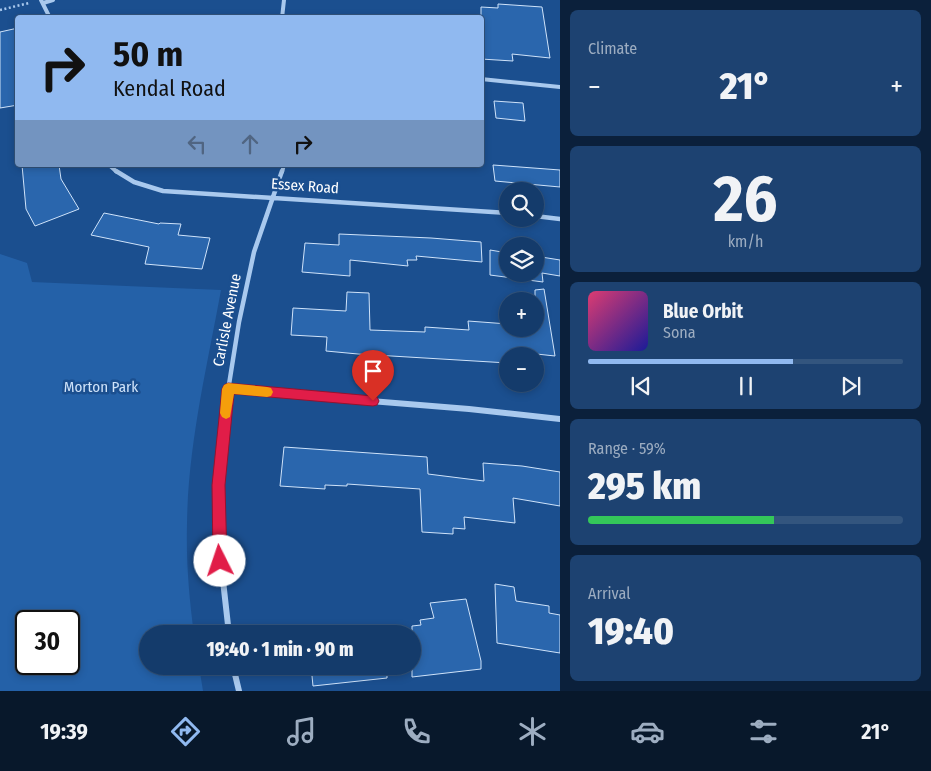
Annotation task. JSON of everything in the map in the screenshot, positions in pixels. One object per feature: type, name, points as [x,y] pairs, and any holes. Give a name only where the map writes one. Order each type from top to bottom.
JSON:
[{"type":"street","points":[[49,15],[42,1],[53,0]]},
{"type":"street","points":[[282,15],[284,0]]},
{"type":"street","points":[[484,79],[560,87]]},
{"type":"street","name":"Essex Road","points":[[110,167],[120,176],[141,186],[163,191],[499,212]]},
{"type":"street","name":"Carlisle Avenue","points":[[227,625],[219,545],[219,485],[228,389],[239,322],[254,252],[283,167]]},
{"type":"street","points":[[544,217],[560,219]]},
{"type":"street","points":[[228,389],[469,409],[560,419]]},
{"type":"street","points":[[235,675],[239,691]]},
{"type":"path","points":[[0,10],[31,2]]},
{"type":"green space","name":"Morton Park","points":[[0,254],[27,263],[32,282],[221,290],[199,406],[188,494],[187,565],[193,625],[139,625],[139,675],[200,675],[203,691],[0,691]]},
{"type":"building","points":[[498,4],[542,7],[550,58],[512,54],[513,61],[484,59],[484,15],[481,15],[481,7],[498,8]]},
{"type":"building","points":[[15,29],[15,106],[0,108],[0,32]]},
{"type":"building","points":[[494,101],[523,103],[525,121],[496,118]]},
{"type":"building","points":[[493,165],[560,170],[560,187],[544,186],[544,182],[495,181]]},
{"type":"building","points":[[22,167],[59,167],[61,179],[79,209],[35,226],[26,209]]},
{"type":"building","points":[[104,213],[159,224],[181,224],[178,235],[210,238],[202,269],[145,264],[149,247],[91,235]]},
{"type":"building","points":[[339,234],[481,242],[482,262],[416,256],[417,260],[407,260],[408,266],[350,260],[350,276],[302,272],[305,243],[339,245]]},
{"type":"building","points":[[490,250],[499,252],[499,276],[490,275]]},
{"type":"building","points":[[544,257],[560,260],[560,276],[544,273]]},
{"type":"building","points":[[544,289],[555,356],[544,355],[544,347],[499,347],[499,362],[358,354],[326,351],[327,337],[291,335],[293,308],[346,311],[347,292],[369,293],[370,330],[425,332],[425,327],[469,330],[468,321],[499,323],[499,337],[544,337],[544,292],[535,292],[535,290]]},
{"type":"building","points":[[284,447],[427,457],[428,474],[484,481],[483,463],[522,466],[560,472],[560,506],[513,498],[515,523],[464,517],[465,529],[453,528],[453,534],[422,532],[420,489],[347,484],[347,486],[325,485],[325,489],[280,486]]},
{"type":"building","points":[[495,584],[514,587],[516,601],[549,606],[549,613],[560,615],[560,653],[497,643]]},
{"type":"building","points":[[466,599],[481,661],[481,669],[412,677],[412,675],[421,675],[420,620],[434,618],[430,603]]},
{"type":"building","points":[[312,675],[387,675],[387,678],[313,686]]},
{"type":"slow traffic","points":[[226,413],[228,389],[267,392]]},
{"type":"route","points":[[220,561],[219,485],[228,389],[373,401]]}]
